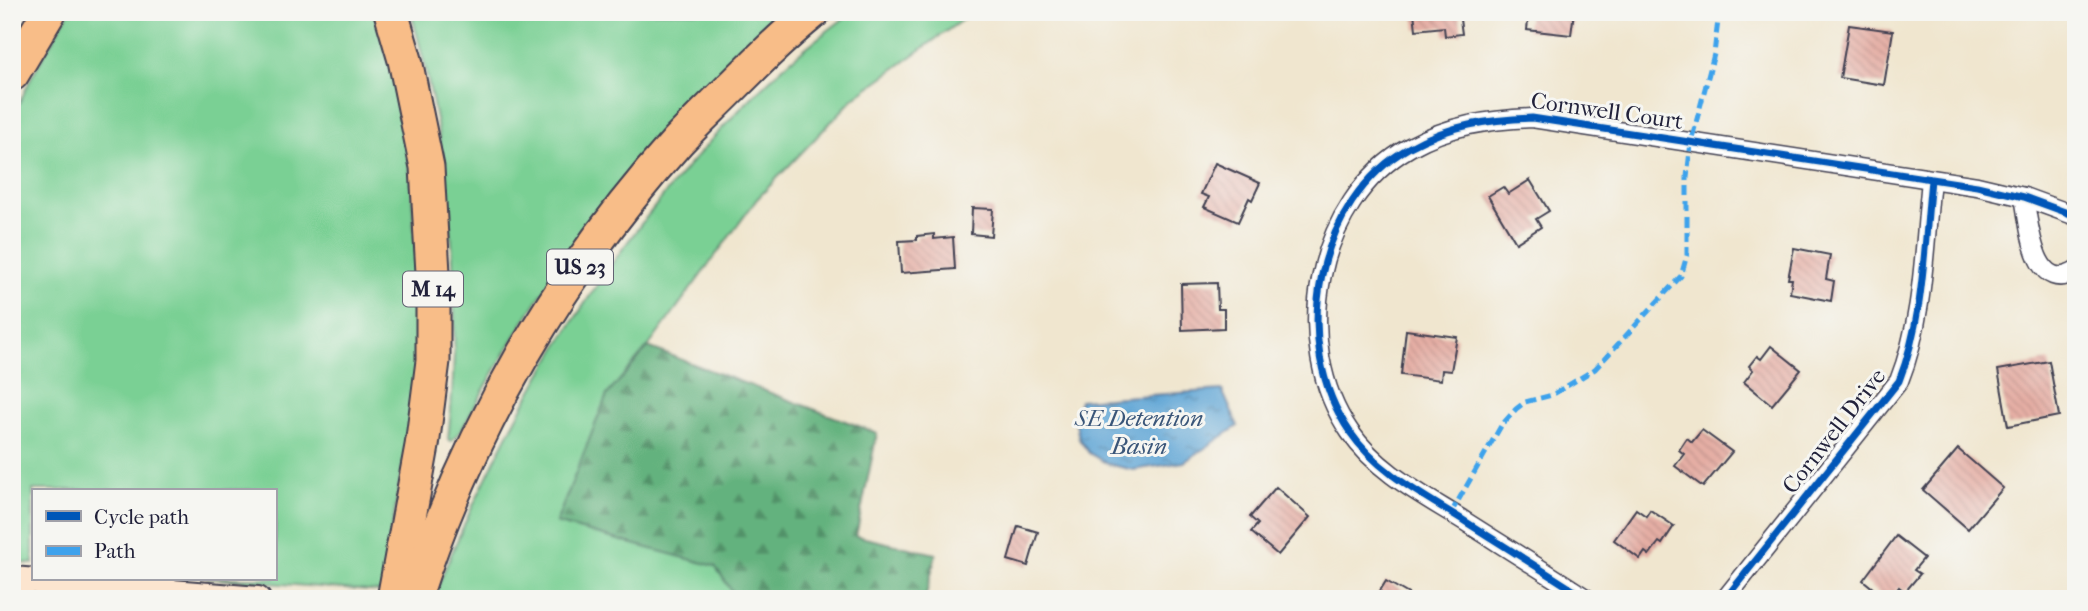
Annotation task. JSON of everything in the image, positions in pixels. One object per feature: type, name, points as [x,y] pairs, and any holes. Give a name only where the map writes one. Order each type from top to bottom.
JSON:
[{"type":"highway","points":[[12,75],[49,12]]},
{"type":"highway","name":"M 14","points":[[391,12],[405,60],[427,167],[433,273],[433,361],[422,446],[394,599]]},
{"type":"highway","name":"US 23","points":[[414,599],[433,543],[477,440],[514,370],[559,296],[606,229],[678,141],[787,33],[813,12]]},
{"type":"main road","points":[[12,579],[258,599]]},
{"type":"street","name":"Cornwell Court","points":[[1587,599],[1397,479],[1361,447],[1341,417],[1326,385],[1316,330],[1321,273],[1339,226],[1370,181],[1387,164],[1409,148],[1464,124],[1532,118],[1977,186],[2024,197],[2076,216]]},
{"type":"street","name":"Cornwell Drive","points":[[1725,599],[1899,381],[1910,353],[1916,323],[1931,180]]},
{"type":"street","points":[[2024,197],[2033,252],[2039,262],[2046,271],[2057,276],[2071,275],[2076,271]]},
{"type":"green space","points":[[69,12],[374,12],[403,120],[411,176],[419,319],[416,387],[381,592],[231,580],[276,580],[276,489],[32,489],[32,564],[12,562],[12,118],[32,76]]},
{"type":"green space","points":[[411,12],[787,12],[716,76],[620,184],[563,261],[508,348],[462,429],[452,441],[448,440],[455,331],[454,277],[445,171],[425,65]]},
{"type":"green space","points":[[852,12],[973,12],[854,98],[757,199],[648,347],[607,395],[556,523],[715,566],[737,599],[461,599],[434,596],[499,451],[537,381],[578,313],[623,248],[724,126],[789,61]]},
{"type":"green space","points":[[648,347],[877,433],[856,536],[936,554],[925,599],[737,599],[715,566],[556,523],[607,395]]},
{"type":"water","name":"SE Detention Basin","points":[[1222,390],[1238,426],[1184,462],[1133,470],[1108,464],[1089,453],[1079,439],[1075,418],[1080,400]]},
{"type":"building","points":[[1414,12],[1459,12],[1462,34],[1445,36],[1444,27],[1416,30]]},
{"type":"building","points":[[1529,12],[1574,12],[1571,35],[1527,30]]},
{"type":"building","points":[[1849,25],[1893,31],[1884,85],[1840,78]]},
{"type":"building","points":[[1215,163],[1260,183],[1252,200],[1249,198],[1238,222],[1204,207],[1209,197],[1201,194]]},
{"type":"building","points":[[1530,180],[1549,211],[1536,219],[1541,227],[1516,243],[1488,196],[1503,187],[1508,194]]},
{"type":"building","points":[[972,208],[993,209],[991,236],[971,234]]},
{"type":"building","points":[[934,234],[934,239],[953,237],[955,269],[901,273],[899,241],[917,240],[917,236]]},
{"type":"building","points":[[1794,248],[1830,255],[1826,279],[1834,281],[1831,301],[1790,293],[1792,279],[1788,279]]},
{"type":"building","points":[[1217,283],[1218,309],[1224,309],[1224,328],[1182,330],[1181,284]]},
{"type":"building","points":[[1406,330],[1457,337],[1451,371],[1442,370],[1441,380],[1401,375]]},
{"type":"building","points":[[1771,346],[1801,370],[1772,405],[1744,382],[1753,370],[1749,366],[1757,356],[1761,359]]},
{"type":"building","points":[[2049,361],[2059,416],[2008,426],[1998,370]]},
{"type":"building","points":[[1702,430],[1732,452],[1703,487],[1675,466],[1684,454],[1679,450],[1687,438],[1692,442]]},
{"type":"building","points":[[1958,449],[2003,488],[1968,529],[1923,490]]},
{"type":"building","points":[[1276,487],[1310,517],[1278,555],[1251,532],[1258,524],[1250,517]]},
{"type":"building","points":[[1636,509],[1646,516],[1650,510],[1674,526],[1662,544],[1659,542],[1649,555],[1645,552],[1640,559],[1614,540]]},
{"type":"building","points":[[1018,526],[1038,532],[1028,566],[1008,560]]},
{"type":"building","points":[[1896,536],[1924,558],[1914,570],[1920,574],[1905,592],[1899,587],[1890,599],[1886,599],[1863,580]]},
{"type":"building","points":[[1386,581],[1417,599],[1375,599]]},
{"type":"marked path","points":[[1451,513],[1501,426],[1516,409],[1525,402],[1552,395],[1595,369],[1681,276],[1687,255],[1687,177],[1691,142],[1714,54],[1719,12]]},
{"type":"cycle path","points":[[1587,599],[1388,472],[1361,447],[1331,397],[1320,358],[1317,317],[1322,277],[1333,238],[1352,202],[1378,171],[1410,147],[1440,133],[1484,122],[1532,118],[1977,186],[2024,197],[2076,216]]},
{"type":"cycle path","points":[[1725,599],[1899,381],[1914,332],[1918,307],[1931,180]]}]
